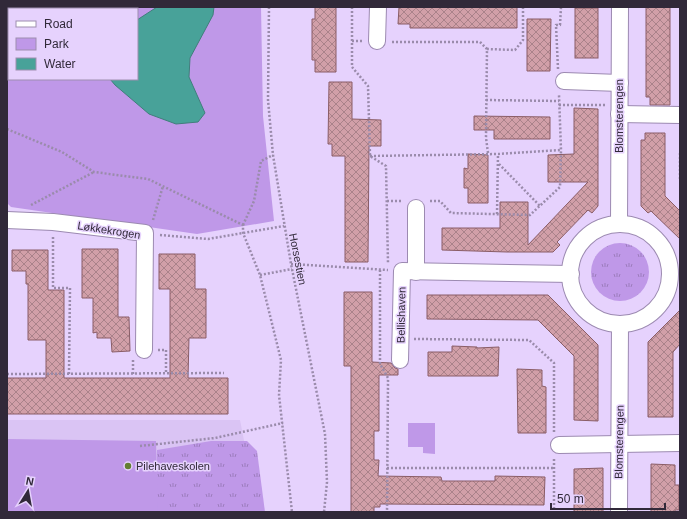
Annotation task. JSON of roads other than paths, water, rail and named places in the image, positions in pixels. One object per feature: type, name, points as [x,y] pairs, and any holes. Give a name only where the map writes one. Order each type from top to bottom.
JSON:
[{"type":"street","points":[[377,41],[378,7]]},
{"type":"street","name":"Blomsterengen","points":[[619,224],[620,7]]},
{"type":"street","points":[[561,81],[620,83]]},
{"type":"street","points":[[619,110],[680,115]]},
{"type":"street","name":"Bellishaven","points":[[400,360],[402,271],[417,204]]},
{"type":"street","name":"Løkkekrogen","points":[[13,220],[53,222],[147,234],[144,350]]},
{"type":"street","points":[[619,224],[637,227],[653,236],[664,250],[668,261],[675,272],[665,296],[654,311],[638,320],[620,324],[604,321],[585,309],[576,296],[572,285],[571,274],[575,254],[587,237],[600,229],[610,225],[619,224]]},
{"type":"street","points":[[402,271],[571,274]]},
{"type":"street","name":"Blomsterengen","points":[[619,512],[620,324]]},
{"type":"street","points":[[556,445],[680,443]]},
{"type":"water","points":[[7,7],[14,7],[17,8],[8,8],[8,62]]},
{"type":"water","points":[[157,7],[214,7],[213,15],[190,58],[189,77],[205,113],[198,122],[176,124],[149,114],[111,80],[138,80],[138,19]]},
{"type":"place","name":"Pilehaveskolen","points":[[128,466]]}]
